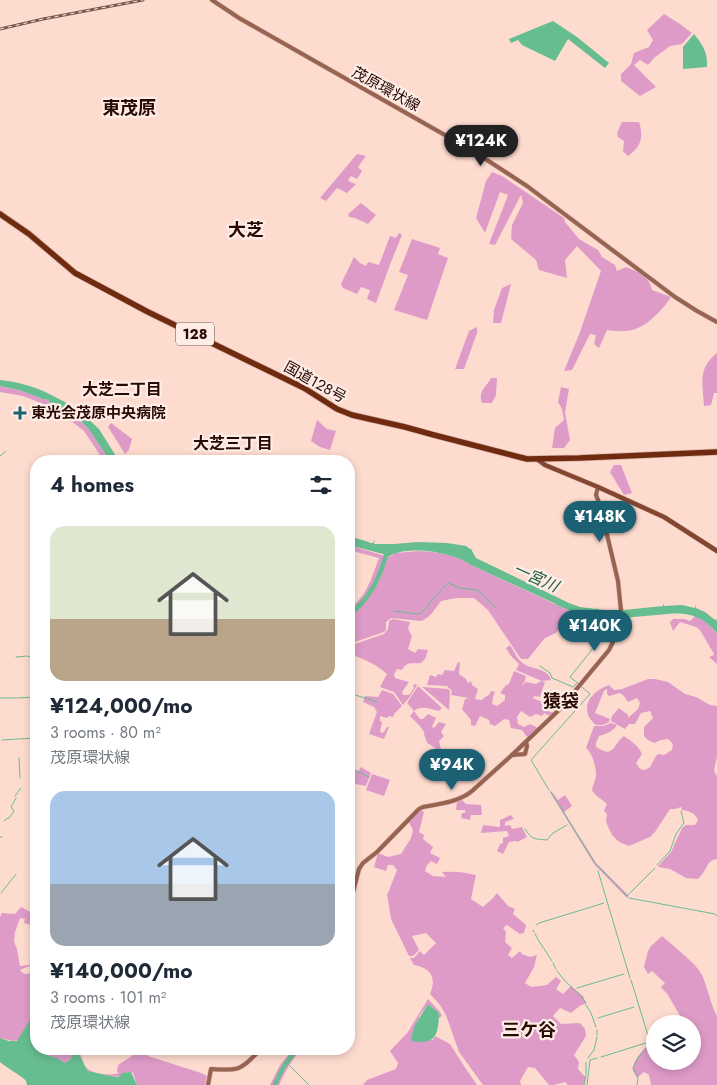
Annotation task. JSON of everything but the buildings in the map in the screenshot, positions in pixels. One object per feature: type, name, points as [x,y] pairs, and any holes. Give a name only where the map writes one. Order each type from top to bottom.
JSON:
[{"type":"highway","name":"国道128号","points":[[0,214],[29,234],[75,272],[148,312],[304,388],[337,410],[352,415],[513,456],[537,460],[717,452]]},
{"type":"main road","name":"茂原環状線","points":[[212,0],[239,18],[479,155],[527,186],[675,297],[717,322]]},
{"type":"main road","points":[[537,460],[664,517],[717,551]]},
{"type":"main road","points":[[355,884],[359,869],[363,863],[380,849],[415,812],[423,807],[466,796],[526,742],[560,709],[613,644],[620,625],[618,581],[616,567],[596,495],[598,487]]},
{"type":"main road","points":[[512,755],[525,754],[526,742]]},
{"type":"main road","points":[[208,1085],[211,1069],[232,1070],[239,1068],[255,1055]]},
{"type":"shaded area","points":[[664,14],[692,33],[682,44],[670,46],[648,65],[640,60],[634,65],[656,87],[640,96],[621,81],[621,74],[631,64],[634,53],[649,47],[653,40],[647,30]]},
{"type":"shaded area","points":[[553,21],[577,37],[609,63],[605,68],[568,39],[555,61],[522,45],[518,40],[511,43],[509,39]]},
{"type":"shaded area","points":[[694,34],[704,49],[707,57],[707,67],[683,69],[683,47]]},
{"type":"shaded area","points":[[622,122],[639,122],[641,132],[639,145],[628,156],[623,151],[624,141],[618,137],[617,133]]},
{"type":"shaded area","points":[[357,154],[366,156],[358,167],[362,171],[357,179],[351,176],[348,180],[356,184],[347,193],[337,188],[326,201],[320,198]]},
{"type":"shaded area","points":[[492,172],[502,176],[564,218],[565,222],[579,239],[598,250],[602,257],[615,265],[617,271],[626,267],[646,277],[652,290],[671,297],[668,302],[654,317],[637,328],[626,331],[607,330],[599,348],[594,344],[596,335],[590,334],[572,370],[564,371],[601,271],[577,246],[565,260],[567,278],[539,270],[536,260],[511,239],[512,225],[523,203],[521,195],[495,245],[489,244],[508,195],[500,192],[485,233],[476,218],[486,181]]},
{"type":"shaded area","points":[[361,203],[376,215],[368,224],[349,217],[348,214]]},
{"type":"shaded area","points":[[399,233],[402,235],[376,303],[367,299],[370,290],[361,287],[357,294],[343,288],[341,284],[354,257],[366,266],[368,262],[379,265],[390,236],[396,238]]},
{"type":"shaded area","points":[[412,239],[440,248],[438,254],[448,258],[427,320],[394,310],[408,275],[399,272]]},
{"type":"shaded area","points":[[511,284],[501,323],[493,323],[494,310],[502,288]]},
{"type":"shaded area","points":[[477,327],[477,333],[464,369],[455,369],[469,331]]},
{"type":"shaded area","points":[[717,353],[717,393],[714,393],[711,405],[704,406],[702,383],[704,371],[706,365]]},
{"type":"shaded area","points":[[491,378],[497,378],[496,395],[492,403],[482,403],[482,392]]},
{"type":"shaded area","points":[[0,380],[37,388],[82,412],[99,429],[115,455],[106,455],[88,428],[77,418],[51,402],[48,403],[49,400],[0,386]]},
{"type":"shaded area","points":[[0,386],[49,400],[48,403],[51,402],[70,413],[88,428],[106,455],[100,455],[84,431],[58,411],[23,396],[0,392]]},
{"type":"shaded area","points":[[561,387],[569,389],[565,412],[570,440],[564,448],[552,448],[555,428],[564,420],[562,409],[558,402]]},
{"type":"shaded area","points":[[317,420],[327,429],[336,431],[330,450],[320,447],[311,441]]},
{"type":"shaded area","points":[[111,423],[132,439],[129,450],[125,454],[108,427]]},
{"type":"shaded area","points":[[614,465],[621,465],[632,493],[624,495],[610,472]]},
{"type":"shaded area","points":[[355,538],[369,542],[370,538],[369,543],[373,543],[375,539],[374,544],[447,543],[466,546],[470,549],[473,548],[471,549],[476,558],[580,607],[596,609],[597,607],[597,609],[612,611],[623,610],[624,607],[624,610],[663,606],[663,603],[664,606],[682,605],[695,608],[696,604],[696,608],[715,620],[717,618],[717,633],[703,620],[682,614],[612,619],[612,622],[610,622],[610,619],[583,615],[556,606],[556,604],[463,560],[442,553],[418,550],[396,553],[388,557],[355,547]]},
{"type":"shaded area","points":[[355,547],[385,556],[369,594],[362,604],[355,609],[355,604],[368,586],[379,558],[355,552]]},
{"type":"shaded area","points":[[418,551],[439,553],[459,558],[574,613],[593,618],[610,619],[610,622],[612,619],[618,619],[618,624],[599,623],[570,617],[556,633],[545,638],[528,659],[521,659],[488,610],[474,598],[456,598],[441,601],[430,615],[421,621],[391,618],[386,622],[386,630],[384,632],[355,642],[355,611],[370,595],[387,558],[396,553]]},
{"type":"shaded area","points":[[695,616],[706,622],[717,633],[717,664],[709,657],[714,654],[700,630],[696,627],[680,622],[673,631],[670,622],[673,619],[690,621]]},
{"type":"shaded area","points":[[393,619],[410,622],[408,629],[412,636],[408,649],[415,653],[418,649],[428,650],[425,659],[421,663],[408,664],[402,670],[397,669],[394,674],[395,678],[409,682],[402,692],[403,695],[409,695],[414,688],[413,685],[417,685],[403,705],[394,692],[380,687],[387,674],[366,660],[355,656],[355,644],[384,634],[388,629],[389,621]]},
{"type":"shaded area","points":[[510,645],[522,663],[544,671],[551,680],[542,681],[516,670],[519,664],[506,648]]},
{"type":"shaded area","points":[[458,662],[460,663],[459,674],[468,683],[471,681],[472,685],[478,689],[475,699],[482,700],[491,691],[495,692],[492,704],[497,706],[505,700],[505,695],[500,693],[509,684],[514,671],[526,676],[521,686],[526,682],[536,684],[541,681],[545,682],[540,697],[534,696],[533,698],[542,702],[545,710],[554,713],[550,716],[544,713],[542,716],[536,714],[530,717],[521,711],[517,717],[518,724],[524,727],[530,724],[538,728],[528,737],[522,730],[511,728],[509,720],[504,719],[495,726],[490,724],[489,720],[480,716],[475,726],[471,725],[471,720],[462,709],[465,699],[469,698],[451,695],[452,691],[447,686],[427,685],[430,675],[436,677],[438,674],[442,675],[445,670],[454,671]]},
{"type":"shaded area","points":[[648,679],[668,682],[685,694],[696,697],[710,705],[717,706],[717,756],[714,771],[717,776],[717,859],[710,862],[698,879],[686,878],[670,869],[658,866],[671,852],[682,828],[686,825],[695,825],[698,820],[694,814],[682,810],[681,807],[670,809],[650,837],[629,846],[619,842],[612,835],[606,822],[607,814],[604,811],[607,804],[592,790],[596,771],[592,756],[586,748],[594,726],[603,726],[611,723],[617,725],[611,731],[599,736],[596,747],[607,752],[610,751],[624,736],[637,746],[642,754],[636,763],[640,769],[645,770],[650,767],[658,754],[664,755],[672,750],[673,744],[668,739],[654,743],[644,736],[644,727],[653,718],[650,711],[641,713],[635,724],[629,724],[625,729],[611,721],[612,716],[619,708],[628,715],[628,718],[638,709],[640,703],[637,698],[628,702],[620,693],[609,696],[607,689],[604,691],[595,713],[610,719],[609,722],[603,725],[596,725],[587,713],[587,707],[592,696],[602,688],[609,685],[614,690],[622,689]]},
{"type":"shaded area","points":[[418,686],[442,708],[439,711],[423,708],[414,711],[407,703]]},
{"type":"shaded area","points":[[422,687],[448,689],[450,691],[449,710]]},
{"type":"shaded area","points":[[382,690],[393,694],[402,706],[393,717],[380,716],[380,721],[382,722],[380,732],[383,733],[389,727],[384,739],[369,734],[377,712],[374,707],[363,702],[365,696],[378,697]]},
{"type":"shaded area","points":[[414,711],[420,719],[423,719],[428,714],[436,718],[432,727],[434,728],[439,722],[446,724],[441,732],[444,736],[439,741],[441,749],[449,755],[444,762],[436,749],[427,743],[424,732],[410,716]]},
{"type":"shaded area","points":[[361,767],[371,773],[366,786],[355,784],[355,770],[358,772]]},
{"type":"shaded area","points":[[372,774],[390,780],[384,796],[366,790]]},
{"type":"shaded area","points":[[551,791],[558,800],[565,795],[572,806],[564,812],[596,863],[629,896],[627,898],[594,864]]},
{"type":"shaded area","points":[[462,800],[466,804],[481,805],[482,815],[471,815],[470,820],[461,818],[465,810],[456,810],[457,802]]},
{"type":"shaded area","points":[[420,810],[424,812],[419,832],[424,835],[423,839],[433,847],[430,853],[440,858],[437,864],[431,861],[425,871],[433,876],[446,877],[442,872],[476,875],[471,899],[483,907],[497,893],[508,906],[515,909],[513,914],[526,925],[524,933],[520,934],[507,925],[503,928],[506,932],[505,942],[512,948],[508,955],[512,958],[520,951],[522,954],[530,957],[537,955],[534,967],[525,983],[531,987],[547,985],[556,977],[561,981],[556,989],[563,994],[571,986],[583,996],[586,1004],[581,1005],[571,1013],[560,1008],[553,1016],[561,1024],[580,1023],[585,1029],[586,1036],[574,1055],[579,1062],[578,1069],[586,1078],[584,1085],[568,1085],[565,1082],[549,1085],[535,1068],[528,1067],[520,1081],[521,1085],[483,1085],[459,1052],[446,1015],[430,994],[433,983],[431,975],[420,966],[414,965],[410,958],[414,958],[420,951],[424,955],[436,943],[426,933],[412,936],[419,950],[413,956],[409,956],[391,919],[387,894],[397,870],[393,865],[388,865],[386,871],[374,867],[378,853],[388,857],[401,854],[411,838],[413,830],[409,822]]},
{"type":"shaded area","points":[[511,815],[514,819],[505,822],[505,826],[510,825],[512,829],[522,827],[527,837],[517,842],[509,842],[503,854],[497,851],[500,844],[503,843],[503,838],[509,836],[507,831],[481,833],[483,825],[500,827],[500,820]]},
{"type":"shaded area","points":[[21,907],[30,912],[30,925],[24,923],[25,919],[20,918],[14,942],[20,966],[30,965],[20,970],[24,974],[30,974],[30,1020],[19,1040],[13,1041],[0,1038],[0,917],[2,913],[15,914]]},
{"type":"shaded area","points":[[662,936],[684,955],[702,975],[717,1016],[717,1085],[651,1085],[649,1075],[644,1072],[637,1078],[633,1071],[637,1057],[646,1047],[646,1070],[701,1070],[701,1015],[680,1015],[661,987],[665,983],[652,971],[648,974],[644,967],[651,946]]},
{"type":"shaded area","points":[[428,999],[442,1016],[439,1018],[438,1012],[428,1004],[420,1015],[411,1038],[433,1040],[435,1036],[450,1044],[477,1085],[363,1085],[367,1080],[396,1069],[398,1063],[390,1051],[408,1032]]},
{"type":"shaded area","points":[[428,1004],[439,1015],[436,1034],[426,1042],[412,1041],[411,1038],[415,1025]]},
{"type":"shaded area","points":[[30,1020],[30,1055],[48,1055],[65,1063],[71,1059],[72,1055],[80,1055],[88,1071],[115,1077],[131,1072],[137,1085],[27,1085],[25,1079],[0,1062],[0,1038],[17,1041]]},
{"type":"shaded area","points":[[72,1055],[71,1059],[65,1063],[49,1056]]},
{"type":"shaded area","points":[[80,1055],[87,1068],[93,1072],[116,1074],[119,1073],[117,1072],[118,1065],[133,1055],[147,1055],[207,1076],[205,1085],[137,1085],[133,1073],[115,1077],[88,1071]]},
{"type":"shaded area","points":[[288,1055],[297,1055],[279,1085],[270,1085],[280,1065]]},
{"type":"waterway","points":[[0,456],[6,451]]},
{"type":"waterway","points":[[355,610],[373,587],[387,552]]},
{"type":"waterway","points":[[443,588],[448,583],[460,588],[479,591],[495,607]]},
{"type":"waterway","points":[[394,611],[421,613],[441,590]]},
{"type":"waterway","points":[[579,684],[570,677],[610,627]]},
{"type":"waterway","points":[[16,657],[30,657]]},
{"type":"waterway","points":[[540,666],[550,673],[552,678],[573,687],[577,683]]},
{"type":"waterway","points":[[549,790],[531,760],[590,694],[582,687]]},
{"type":"waterway","points":[[355,695],[377,702]]},
{"type":"waterway","points":[[17,698],[30,697]]},
{"type":"waterway","points":[[0,698],[16,698]]},
{"type":"waterway","points":[[19,739],[30,738]]},
{"type":"waterway","points":[[2,740],[18,739]]},
{"type":"waterway","points":[[19,758],[20,778]]},
{"type":"waterway","points":[[355,770],[369,777]]},
{"type":"waterway","points":[[15,796],[21,788]]},
{"type":"waterway","points":[[551,792],[595,863],[627,896],[655,868]]},
{"type":"waterway","points":[[4,821],[14,811],[11,807],[16,798]]},
{"type":"waterway","points":[[657,865],[670,851],[676,834],[684,823],[681,811]]},
{"type":"waterway","points":[[525,829],[534,838],[547,840],[553,833],[567,825]]},
{"type":"waterway","points":[[598,871],[630,978]]},
{"type":"waterway","points":[[1,893],[16,874]]},
{"type":"waterway","points":[[629,898],[715,914],[717,916]]},
{"type":"waterway","points":[[536,925],[604,903]]},
{"type":"waterway","points":[[537,938],[552,961]]},
{"type":"waterway","points":[[553,963],[556,969]]},
{"type":"waterway","points":[[557,971],[586,1003]]},
{"type":"waterway","points":[[577,988],[624,974]]},
{"type":"waterway","points":[[631,980],[646,1029]]},
{"type":"waterway","points":[[586,1005],[596,1027]]},
{"type":"waterway","points":[[598,1018],[634,1007]]},
{"type":"waterway","points":[[597,1030],[597,1035]]},
{"type":"waterway","points":[[588,1058],[594,1050],[597,1037]]},
{"type":"waterway","points":[[601,1057],[646,1043]]},
{"type":"waterway","points":[[637,1085],[638,1078],[633,1068],[646,1049]]},
{"type":"waterway","points":[[275,1085],[284,1066],[292,1055]]},
{"type":"waterway","points":[[587,1085],[590,1060],[597,1058]]},
{"type":"waterway","points":[[584,1085],[586,1062]]},
{"type":"waterway","points":[[290,1066],[309,1085]]},
{"type":"railway","points":[[0,29],[143,0]]},
{"type":"place","name":"東光会茂原中央病院","points":[[20,413]]},
{"type":"district","name":"東茂原","points":[[129,108]]},
{"type":"district","name":"大芝","points":[[246,230]]},
{"type":"district","name":"大芝二丁目","points":[[122,389]]},
{"type":"district","name":"大芝三丁目","points":[[233,443]]},
{"type":"district","name":"猿袋","points":[[561,701]]},
{"type":"district","name":"三ケ谷","points":[[529,1030]]},
{"type":"water label","name":"一宮川","points":[[536,577]]}]
